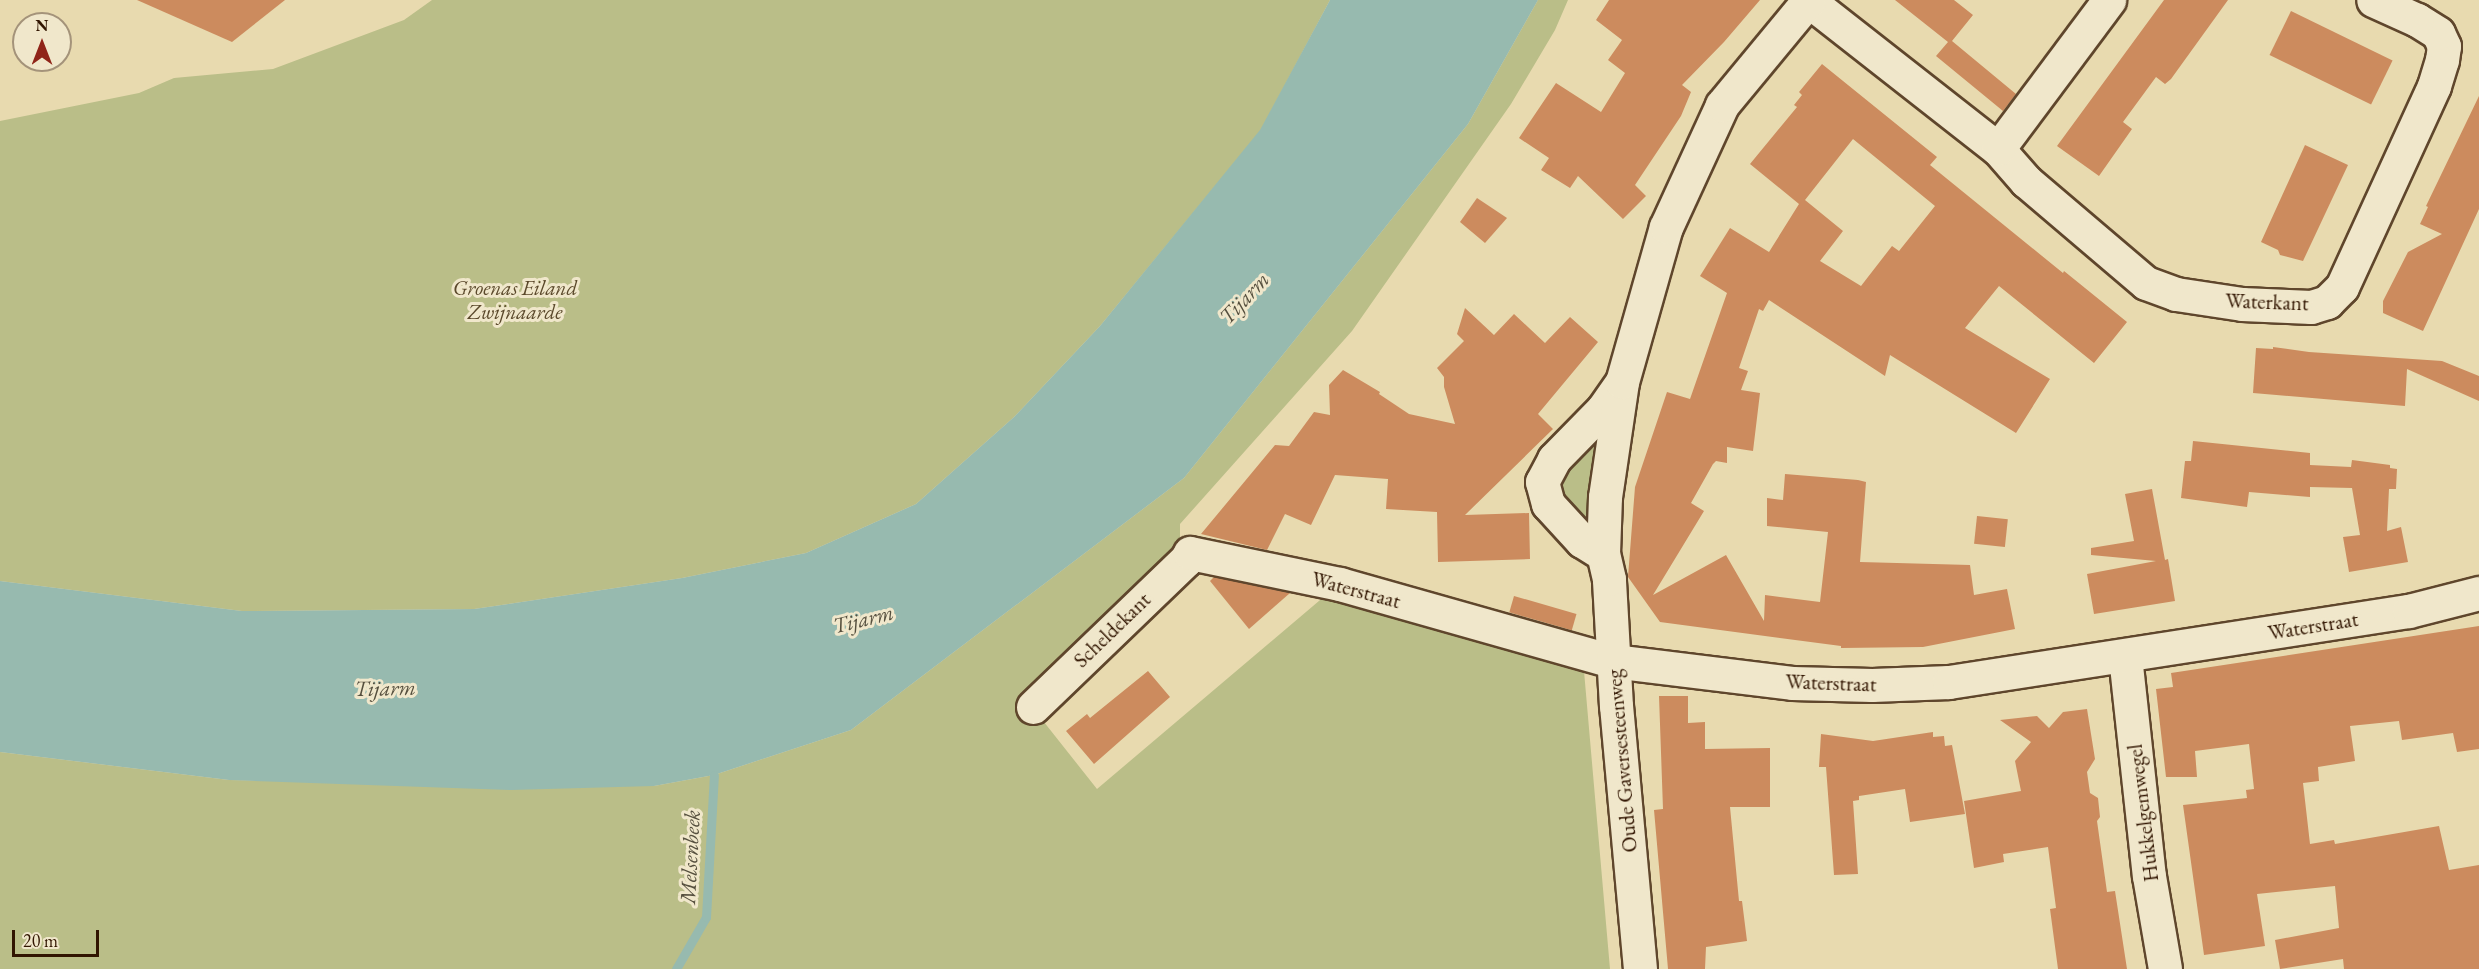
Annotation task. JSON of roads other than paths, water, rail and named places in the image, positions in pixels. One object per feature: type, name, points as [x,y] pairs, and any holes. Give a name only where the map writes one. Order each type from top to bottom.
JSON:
[{"type":"street","name":"Waterkant","points":[[1809,0],[1998,149],[2026,181],[2146,283],[2176,294],[2242,304],[2311,307],[2327,302],[2342,286],[2434,86],[2442,60],[2444,46],[2438,33],[2417,20],[2373,0]]},
{"type":"street","name":"Oude Gaversesteenweg","points":[[1640,969],[1608,579],[1603,554],[1605,497],[1622,382],[1666,227],[1722,105],[1809,0]]},
{"type":"street","points":[[1998,149],[2109,0]]},
{"type":"street","name":"Oude Gaversesteenweg","points":[[1603,554],[1582,542],[1548,504],[1542,483],[1554,459],[1603,409],[1622,382]]},
{"type":"street","name":"Waterstraat","points":[[1190,553],[1340,584],[1613,661],[1792,683],[1872,685],[1948,682],[2409,611],[2479,593]]},
{"type":"street","name":"Scheldekant","points":[[1033,707],[1186,560],[1190,553]]},
{"type":"street","name":"Hukkelgemwegel","points":[[2125,656],[2149,876],[2165,969]]},
{"type":"water","name":"Tijarm","points":[[1330,0],[1538,0],[1468,124],[1184,478],[851,730],[714,775],[654,786],[511,790],[229,780],[0,752],[0,581],[242,611],[474,609],[682,578],[806,553],[916,504],[1014,417],[1100,326],[1260,130]]},
{"type":"waterway","name":"Melsenbeek","points":[[676,969],[706,917],[714,775]]},
{"type":"park label","name":"Groenas Eiland Zwijnaarde","points":[[515,300]]}]
